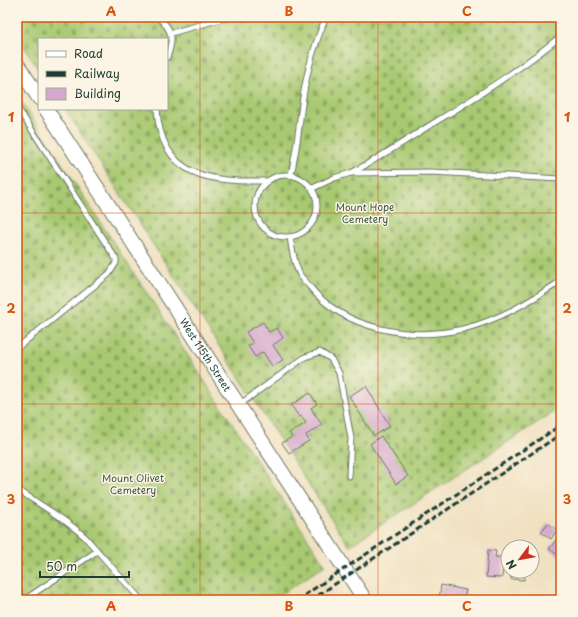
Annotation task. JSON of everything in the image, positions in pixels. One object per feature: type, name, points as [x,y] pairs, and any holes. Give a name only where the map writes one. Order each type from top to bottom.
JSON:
[{"type":"street","points":[[17,64],[38,96]]},
{"type":"street","name":"West 115th Street","points":[[47,110],[365,600]]},
{"type":"lane","points":[[158,17],[171,33],[172,44],[168,54]]},
{"type":"lane","points":[[171,33],[228,17]]},
{"type":"lane","points":[[291,174],[297,152],[304,91],[311,58],[326,17]]},
{"type":"lane","points":[[313,188],[334,178],[351,173],[375,160],[475,98],[540,53],[561,36]]},
{"type":"lane","points":[[17,107],[116,259],[116,264],[109,274],[17,348]]},
{"type":"lane","points":[[157,110],[159,126],[165,143],[172,156],[184,166],[198,175],[212,179],[232,181],[266,181]]},
{"type":"lane","points":[[351,173],[431,172],[561,179]]},
{"type":"lane","points":[[291,174],[300,177],[313,188],[317,198],[318,209],[315,219],[309,228],[300,234],[290,237],[280,237],[270,233],[262,226],[257,218],[255,208],[256,198],[266,181],[274,176],[291,174]]},
{"type":"lane","points":[[290,237],[294,258],[301,276],[328,306],[343,315],[362,323],[390,330],[439,333],[464,329],[512,310],[536,298],[561,281]]},
{"type":"lane","points":[[239,405],[305,357],[320,352],[331,359],[339,373],[350,438],[349,476]]},
{"type":"lane","points":[[17,489],[66,521],[85,538],[141,600]]},
{"type":"lane","points":[[24,600],[97,551]]},
{"type":"green space","name":"Mount Hope Cemetery","points":[[17,17],[561,17],[561,407],[349,546],[66,110],[168,110],[168,38],[38,38],[38,68],[17,36]]},
{"type":"green space","name":"Mount Olivet Cemetery","points":[[17,95],[325,565],[273,600],[17,600]]},
{"type":"building","points":[[263,322],[269,332],[277,328],[283,338],[273,345],[283,360],[272,366],[263,352],[255,357],[248,346],[253,343],[246,332]]},
{"type":"building","points":[[366,386],[390,426],[374,436],[349,396]]},
{"type":"building","points":[[310,393],[317,404],[311,408],[322,425],[306,435],[309,441],[289,453],[282,443],[292,437],[289,433],[306,423],[301,416],[299,417],[291,405]]},
{"type":"building","points":[[381,436],[408,476],[396,484],[370,444]]},
{"type":"building","points":[[548,523],[557,530],[551,539],[541,532]]},
{"type":"building","points":[[559,536],[561,537],[561,557],[549,549]]},
{"type":"building","points":[[488,550],[496,551],[495,557],[500,557],[500,578],[486,577]]},
{"type":"building","points":[[441,585],[466,590],[464,600],[439,600]]},
{"type":"railway","points":[[297,600],[561,425]]},
{"type":"railway","points":[[311,600],[561,434]]}]
